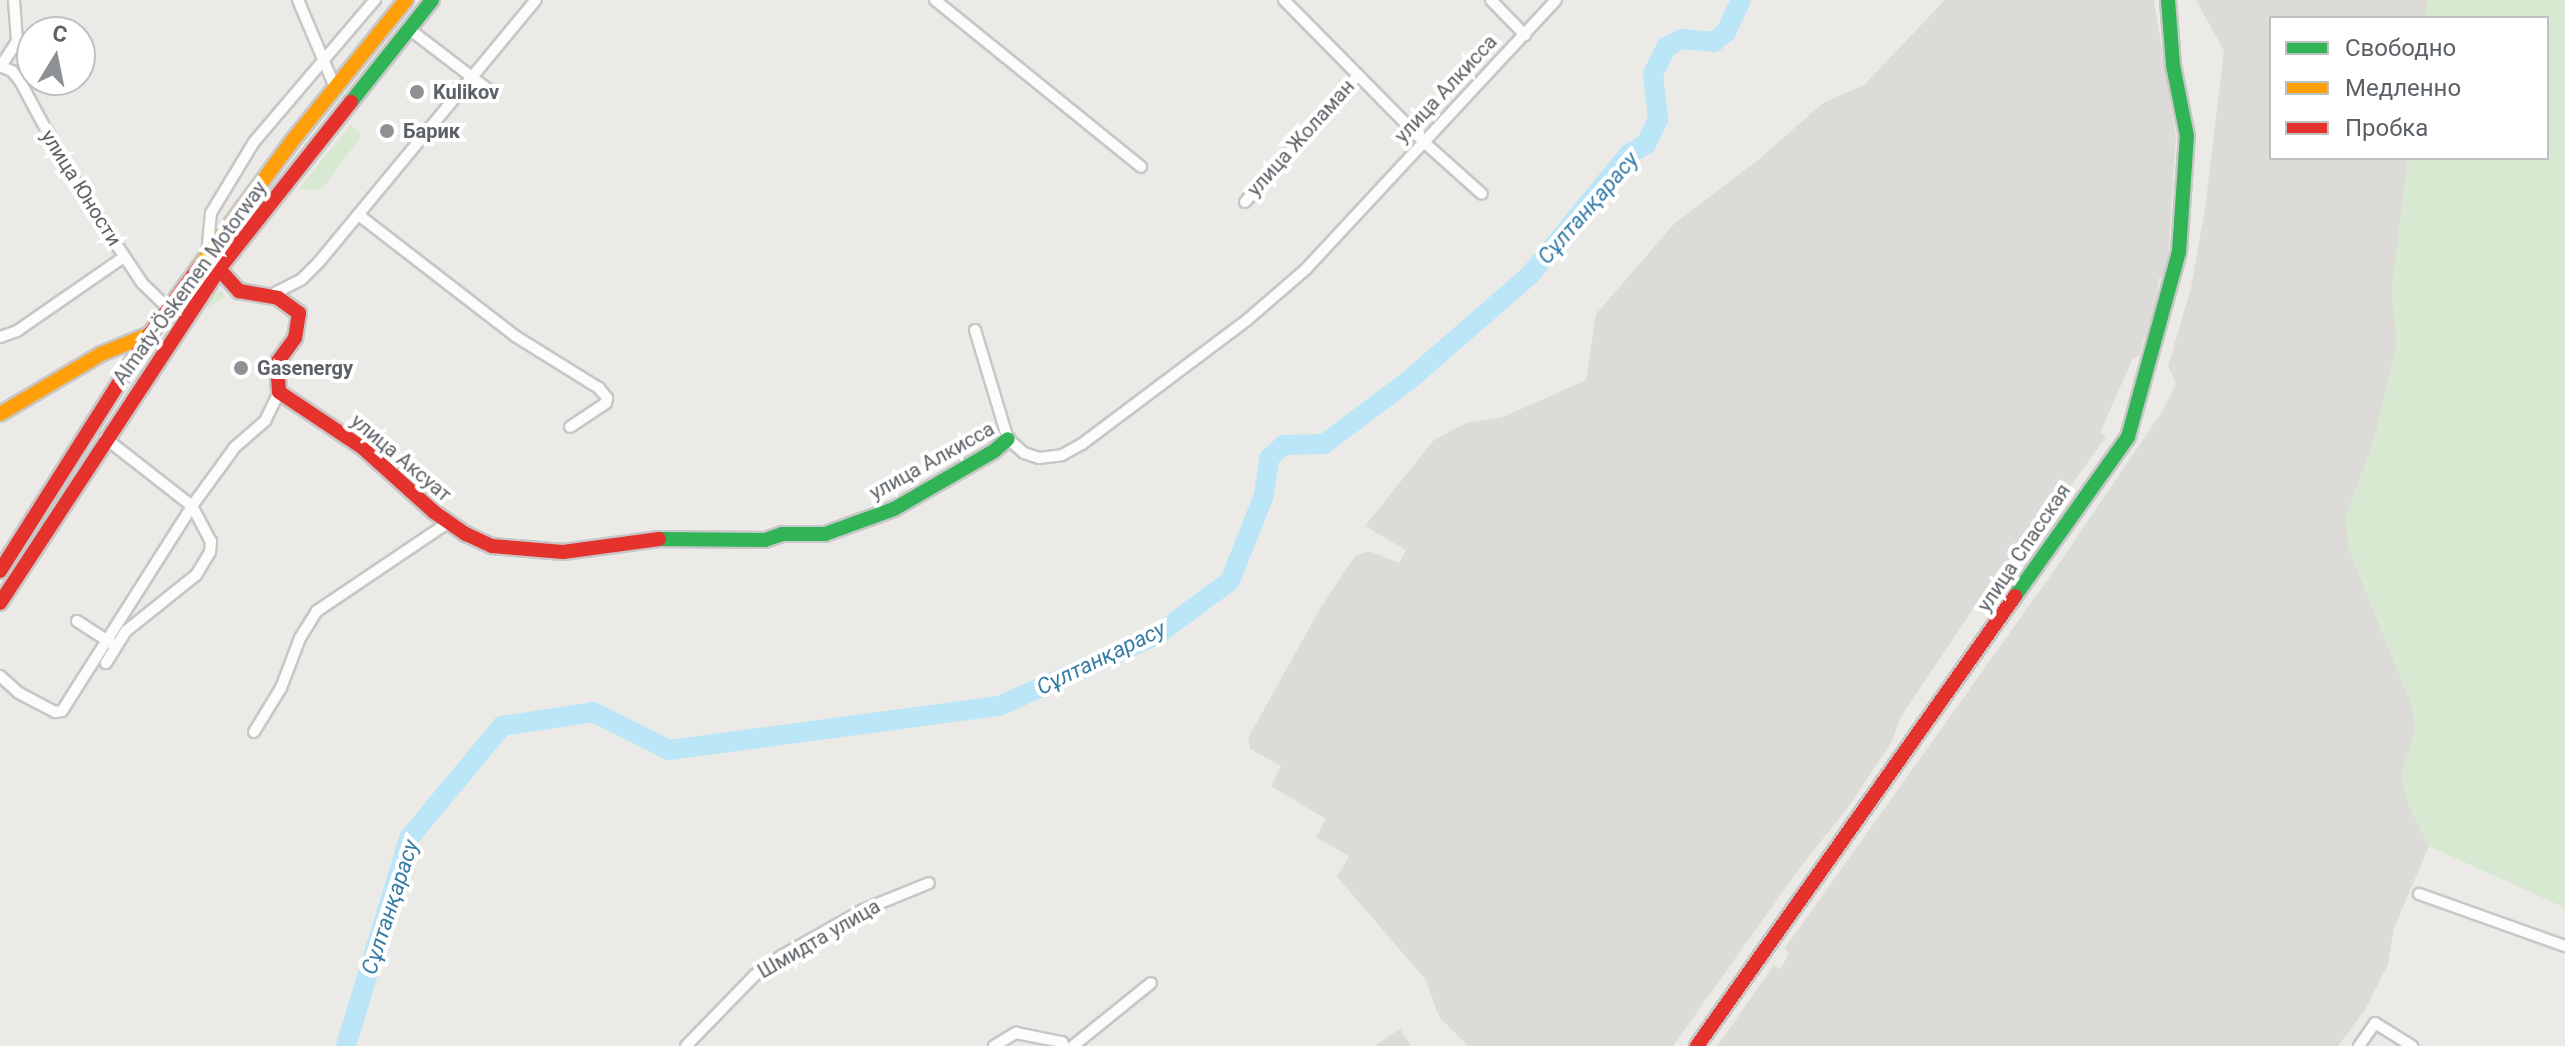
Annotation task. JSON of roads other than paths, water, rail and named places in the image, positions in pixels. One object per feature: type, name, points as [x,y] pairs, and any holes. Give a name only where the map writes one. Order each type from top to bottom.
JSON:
[{"type":"street","points":[[0,66],[17,41],[14,0]]},
{"type":"street","points":[[298,0],[335,87]]},
{"type":"street","points":[[207,257],[211,213],[254,142],[375,0]]},
{"type":"street","name":"Almaty-Öskemen Motorway","points":[[0,571],[150,334],[335,87],[406,0]]},
{"type":"street","name":"Almaty-Öskemen Motorway","points":[[0,603],[105,438],[219,269],[432,0]]},
{"type":"street","points":[[269,296],[302,279],[360,216],[536,0]]},
{"type":"street","points":[[935,0],[1141,167]]},
{"type":"street","points":[[1284,0],[1425,143],[1482,194]]},
{"type":"street","points":[[1491,0],[1525,35]]},
{"type":"street","name":"улица Алкисса","points":[[449,522],[492,546],[527,551],[601,549],[677,537],[765,540],[782,534],[825,534],[894,509],[994,451],[1008,439],[1024,453],[1039,458],[1062,455],[1082,444],[1247,320],[1306,269],[1556,0]]},
{"type":"street","name":"улица Спасская","points":[[1697,1046],[2128,437],[2179,252],[2187,173],[2187,136],[2173,65],[2168,0]]},
{"type":"street","points":[[409,29],[470,79],[494,94]]},
{"type":"street","name":"улица Юности","points":[[0,66],[20,81],[71,176],[142,283],[169,309]]},
{"type":"street","name":"улица Жоламан","points":[[1245,202],[1358,75]]},
{"type":"street","points":[[360,216],[515,336],[599,388],[607,398],[606,403],[570,427]]},
{"type":"street","points":[[0,337],[17,331],[124,257]]},
{"type":"street","points":[[0,676],[19,693],[55,712],[62,711],[112,644],[192,506],[235,447],[265,421],[279,392],[277,363],[295,338],[300,323],[299,313],[269,296],[239,291],[219,269]]},
{"type":"street","points":[[975,330],[1008,439]]},
{"type":"street","points":[[0,414],[101,354],[150,334]]},
{"type":"street","name":"улица Аксуат","points":[[279,392],[363,448],[449,522]]},
{"type":"street","points":[[105,438],[192,506],[211,541],[210,552],[196,575],[112,644],[106,663]]},
{"type":"street","points":[[254,732],[281,688],[300,638],[317,611],[449,522]]},
{"type":"street","points":[[77,621],[112,644]]},
{"type":"street","name":"Шмидта улица","points":[[686,1046],[755,975],[783,955],[863,910],[929,883]]},
{"type":"street","points":[[2419,894],[2565,946]]},
{"type":"street","points":[[1073,1046],[1151,983]]},
{"type":"street","points":[[2359,1046],[2375,1023],[2412,1046]]},
{"type":"street","points":[[994,1046],[1016,1033],[1062,1042],[1064,1046]]},
{"type":"waterway","name":"Сұлтанқарасу","points":[[346,1046],[409,838],[502,726],[593,712],[669,750],[999,706],[1157,635],[1230,581],[1264,495],[1269,458],[1284,445],[1324,444],[1408,381],[1529,276],[1629,154],[1646,144],[1658,119],[1653,74],[1666,47],[1682,39],[1714,42],[1726,32],[1741,0]]},
{"type":"place","name":"Kulikov","points":[[417,92]]},
{"type":"place","name":"Барик","points":[[387,131]]},
{"type":"place","name":"Gasenergy","points":[[241,368]]}]
